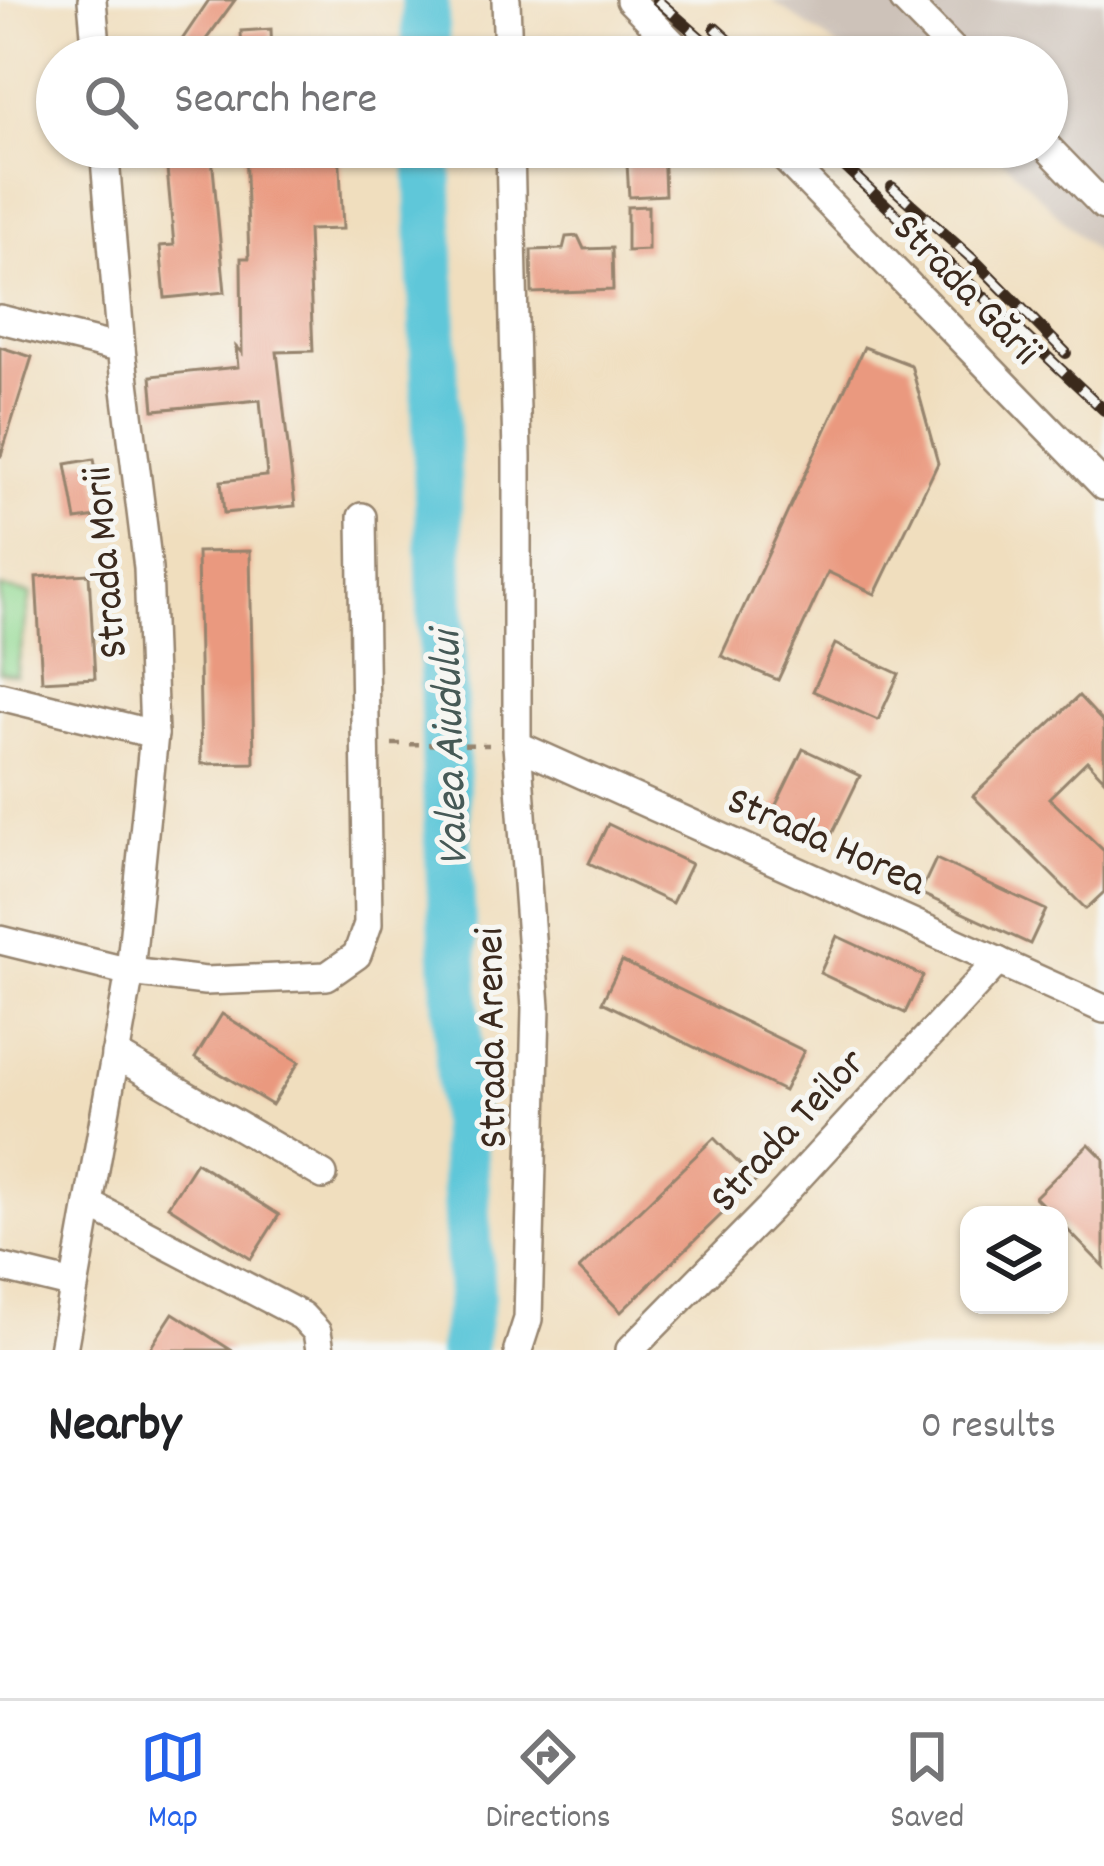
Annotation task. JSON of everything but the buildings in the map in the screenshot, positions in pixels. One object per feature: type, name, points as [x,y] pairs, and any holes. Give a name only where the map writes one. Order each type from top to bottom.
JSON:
[{"type":"street","points":[[92,0],[95,36]]},
{"type":"street","points":[[506,0],[507,36]]},
{"type":"street","points":[[631,0],[666,36]]},
{"type":"street","points":[[904,0],[939,36]]},
{"type":"street","name":"Strada Morii","points":[[63,1350],[130,972],[154,734],[148,568],[121,349],[106,168]]},
{"type":"street","name":"Strada Arenei","points":[[510,168],[517,745],[536,1007],[528,1319],[518,1350]]},
{"type":"street","name":"Strada Gării","points":[[794,168],[1104,486]]},
{"type":"street","points":[[1067,168],[1104,206]]},
{"type":"street","points":[[0,319],[121,349]]},
{"type":"street","points":[[0,940],[130,972],[205,981],[327,976],[357,955],[368,924],[362,517]]},
{"type":"street","points":[[0,696],[154,734]]},
{"type":"street","name":"Strada Horea","points":[[517,745],[1104,1009]]},
{"type":"street","name":"Strada Teilor","points":[[630,1350],[770,1208],[998,961]]},
{"type":"street","points":[[116,1054],[323,1174]]},
{"type":"street","points":[[89,1204],[302,1316],[317,1332],[320,1350]]},
{"type":"street","points":[[0,1268],[74,1285]]},
{"type":"path","points":[[362,744],[517,745]]},
{"type":"shaded area","points":[[771,0],[1104,0],[1104,261],[1011,168],[1068,168],[1068,36],[823,36]]},
{"type":"green space","points":[[0,588],[31,594],[16,675],[0,672]]},
{"type":"waterway","name":"Valea Aiudului","points":[[425,0],[426,36]]},
{"type":"waterway","name":"Valea Aiudului","points":[[429,168],[447,821],[471,1297],[462,1350]]},
{"type":"railway","points":[[657,0],[698,36]]},
{"type":"railway","points":[[715,28],[724,36]]},
{"type":"railway","points":[[846,168],[1104,410]]},
{"type":"railway","points":[[892,187],[977,263],[1066,353]]}]
